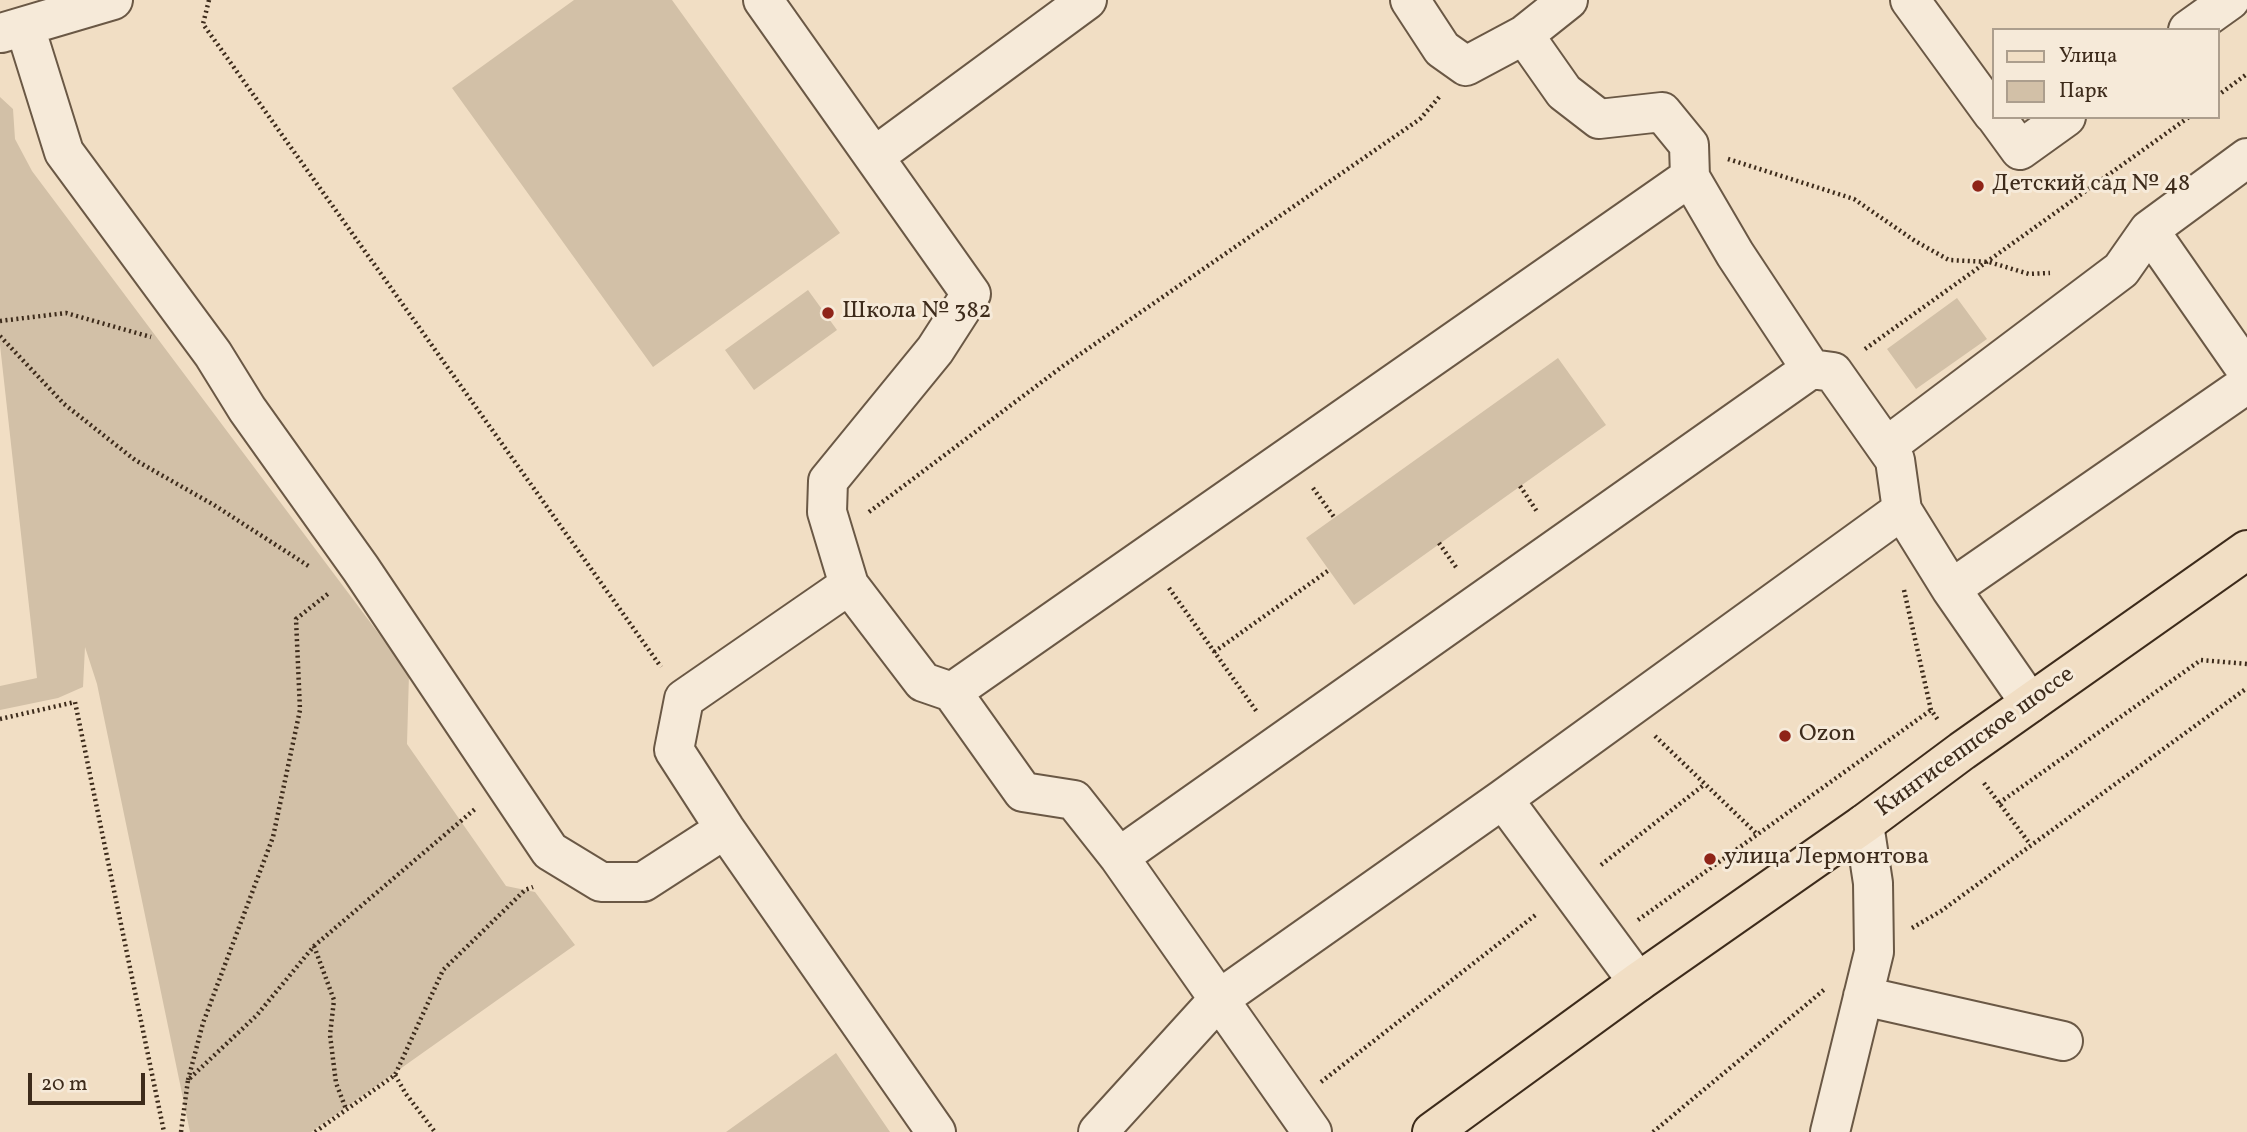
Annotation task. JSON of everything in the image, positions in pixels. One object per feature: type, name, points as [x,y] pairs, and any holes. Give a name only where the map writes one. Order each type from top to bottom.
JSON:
[{"type":"main road","name":"Кингисеппское шоссе","points":[[1432,1132],[1638,982],[2247,550]]},
{"type":"street","points":[[113,0],[12,30],[64,152],[213,354],[247,409],[361,569],[550,851],[601,882],[643,881],[725,829]]},
{"type":"street","points":[[763,0],[971,294],[935,350],[828,481],[827,512],[849,585],[923,682],[951,692],[1023,792],[1074,800],[1119,858],[1302,1118]]},
{"type":"street","points":[[875,156],[1087,0]]},
{"type":"street","points":[[1410,0],[1442,49],[1466,66],[1524,35],[1568,0]]},
{"type":"street","points":[[1910,0],[1992,112]]},
{"type":"street","points":[[2191,28],[2230,0]]},
{"type":"street","points":[[1524,35],[1564,92],[1599,119],[1662,112],[1690,161],[1735,254],[1822,370],[1895,460],[1902,510],[1951,589],[2030,703]]},
{"type":"street","points":[[1997,119],[2020,150],[2063,119]]},
{"type":"street","points":[[1886,447],[2121,270],[2149,230],[2247,158]]},
{"type":"street","points":[[951,692],[1146,556],[1690,161]]},
{"type":"street","points":[[2149,230],[2247,371]]},
{"type":"street","points":[[1119,858],[1822,370]]},
{"type":"street","points":[[1951,589],[2247,384]]},
{"type":"street","points":[[1098,1132],[1218,1000],[1503,799],[1902,510]]},
{"type":"street","points":[[849,585],[684,699],[674,750],[725,829],[936,1132]]},
{"type":"street","points":[[1503,799],[1638,982]]},
{"type":"street","points":[[1830,1132],[1874,952],[1873,883],[1864,824]]},
{"type":"street","points":[[1863,996],[2063,1041]]},
{"type":"path","points":[[209,0],[203,24],[684,699]]},
{"type":"path","points":[[835,538],[1063,366],[1420,119],[1466,66]]},
{"type":"path","points":[[2219,95],[2247,74]]},
{"type":"path","points":[[1822,370],[1989,262],[2186,119]]},
{"type":"path","points":[[1690,161],[1854,199],[1915,242],[1949,260],[1989,262],[2029,274],[2055,273]]},
{"type":"path","points":[[0,321],[66,313],[213,354]]},
{"type":"path","points":[[0,337],[64,404],[135,460],[214,505],[322,575],[361,569]]},
{"type":"path","points":[[1146,556],[1280,744]]},
{"type":"path","points":[[1214,652],[1329,570]]},
{"type":"path","points":[[1595,924],[1625,929],[1931,710],[1903,588]]},
{"type":"path","points":[[181,1132],[188,1080],[203,1023],[273,837],[300,710],[296,619]]},
{"type":"path","points":[[1999,803],[2201,660],[2247,664]]},
{"type":"path","points":[[1874,952],[1941,911],[2247,688]]},
{"type":"path","points":[[0,719],[75,702],[164,1132]]},
{"type":"path","points":[[1627,708],[1757,834]]},
{"type":"path","points":[[188,1080],[257,1016],[314,946],[505,783]]},
{"type":"path","points":[[1302,1118],[1569,889],[1705,784]]},
{"type":"path","points":[[315,1132],[395,1075],[443,970],[525,891],[575,866]]},
{"type":"path","points":[[314,946],[334,1000],[331,1035],[336,1083],[346,1109]]},
{"type":"path","points":[[1653,1132],[1827,988]]},
{"type":"path","points":[[395,1075],[435,1132]]},
{"type":"green space","points":[[574,0],[672,0],[840,233],[653,367],[452,88]]},
{"type":"green space","points":[[0,97],[13,109],[15,139],[32,171],[409,674],[407,744],[506,886],[535,892],[575,945],[311,1132],[190,1132],[97,684],[85,647],[83,687],[58,698],[0,710],[0,686],[37,678],[0,345]]},
{"type":"green space","points":[[808,290],[837,330],[754,390],[725,350]]},
{"type":"green space","points":[[1957,298],[1987,339],[1916,389],[1887,349]]},
{"type":"green space","points":[[1558,358],[1606,425],[1354,605],[1306,538]]},
{"type":"green space","points":[[836,1053],[890,1132],[726,1132]]},
{"type":"place","name":"Детский сад № 48","points":[[1978,186]]},
{"type":"place","name":"Школа № 382","points":[[828,313]]},
{"type":"place","name":"Ozon","points":[[1785,736]]},
{"type":"place","name":"улица Лермонтова","points":[[1710,859]]}]
